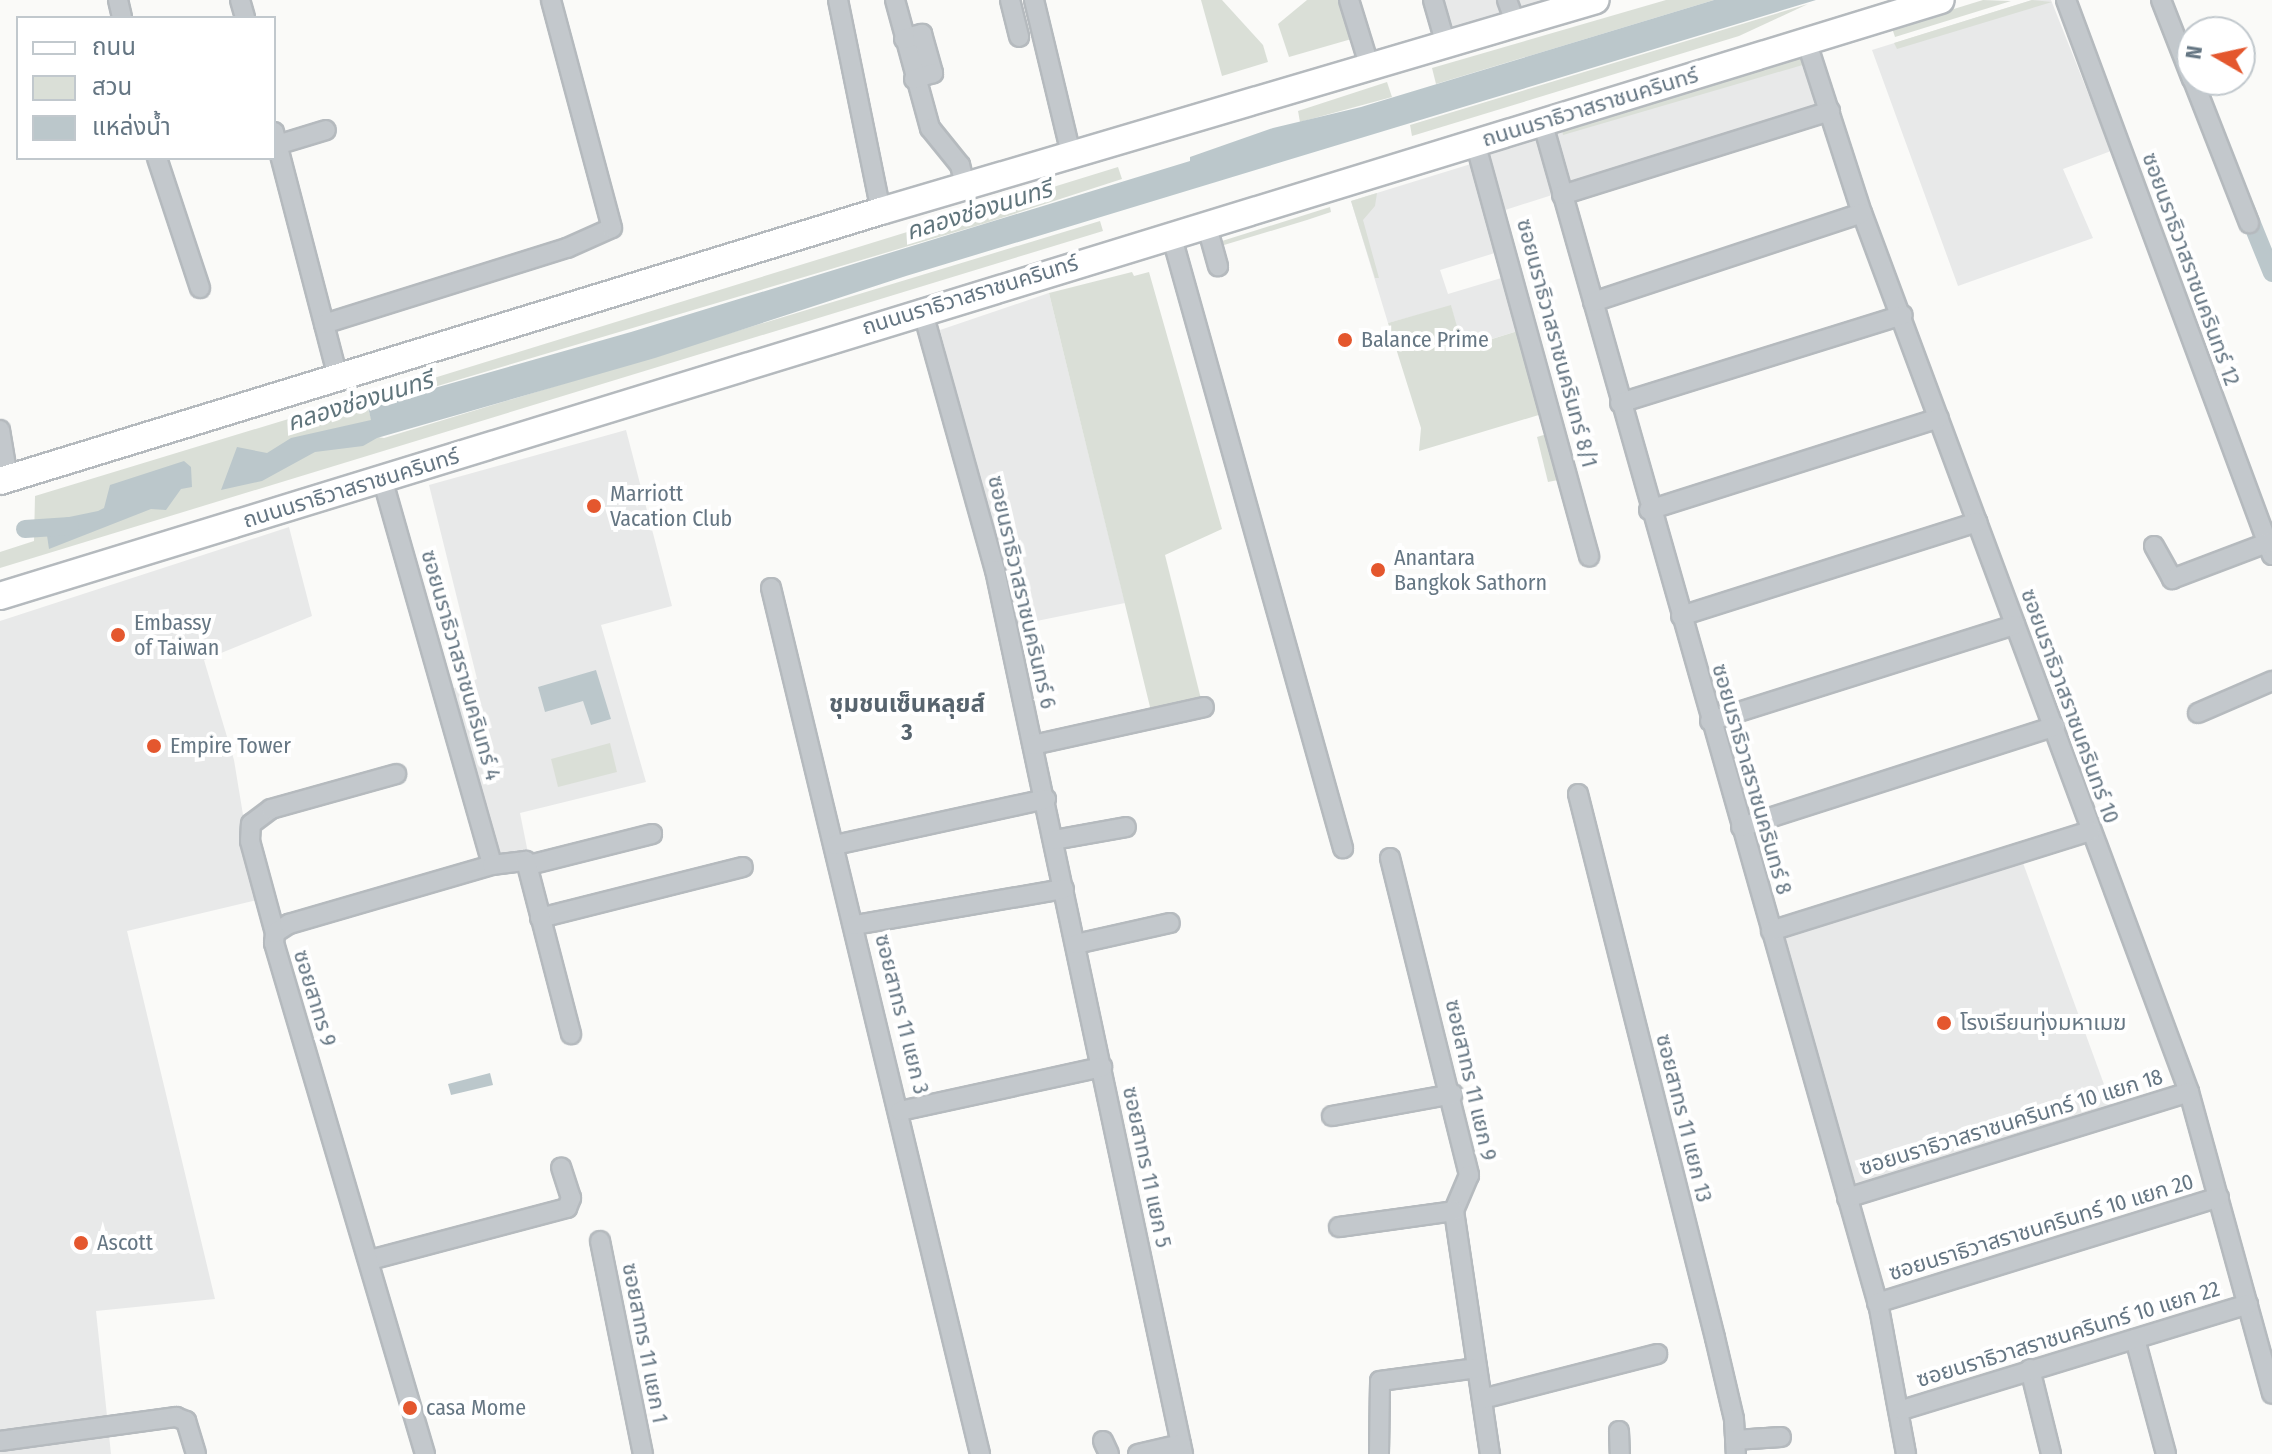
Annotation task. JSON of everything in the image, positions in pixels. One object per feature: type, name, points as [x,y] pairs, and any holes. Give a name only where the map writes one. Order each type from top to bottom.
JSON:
[{"type":"main road","points":[[4,480],[881,211],[1072,158],[1446,45],[1511,12],[1596,0]]},
{"type":"main road","name":"ถนนนราธิวาสราชนครินทร์","points":[[0,596],[922,309],[1941,0]]},
{"type":"street","points":[[324,324],[567,248],[612,228],[551,0]]},
{"type":"street","points":[[838,0],[881,211]]},
{"type":"street","points":[[895,0],[914,79],[930,128],[960,165],[966,189]]},
{"type":"street","points":[[1010,0],[1019,37]]},
{"type":"street","points":[[1034,0],[1072,158]]},
{"type":"street","points":[[1349,0],[1370,68]]},
{"type":"street","points":[[1433,0],[1446,45]]},
{"type":"street","name":"ซอยนราธิวาสราชนครินทร์ 12","points":[[2066,0],[2270,549]]},
{"type":"street","points":[[2161,0],[2176,38]]},
{"type":"street","name":"ซอยนราธิวาสราชนครินทร์ 10","points":[[1806,40],[1862,213],[1903,315],[2189,1092],[2272,1394]]},
{"type":"street","points":[[2199,96],[2249,223]]},
{"type":"street","points":[[1562,195],[1830,111]]},
{"type":"street","name":"ซอยนราธิวาสราชนครินทร์ 8","points":[[1542,121],[1649,510],[1877,1303],[1902,1410],[1906,1454]]},
{"type":"street","points":[[326,130],[276,138],[338,377]]},
{"type":"street","name":"ซอยนราธิวาสราชนครินทร์ 8/1","points":[[1475,142],[1589,557]]},
{"type":"street","points":[[158,160],[200,288]]},
{"type":"street","points":[[1593,302],[1862,213]]},
{"type":"street","points":[[1206,223],[1218,266]]},
{"type":"street","points":[[1171,234],[1343,848]]},
{"type":"street","name":"ซอยนราธิวาสราชนครินทร์ 6","points":[[922,309],[987,534],[1064,889]]},
{"type":"street","points":[[1620,403],[1903,315]]},
{"type":"street","points":[[1649,510],[1939,418]]},
{"type":"street","points":[[0,430],[4,480]]},
{"type":"street","name":"ซอยนราธิวาสราชนครินทร์ 4","points":[[382,478],[492,865]]},
{"type":"street","points":[[1681,616],[1977,522]]},
{"type":"street","points":[[2154,546],[2172,579],[2270,549]]},
{"type":"street","name":"ซอยสาทร 11 แยก 3","points":[[771,588],[900,1111],[980,1454]]},
{"type":"street","points":[[1710,721],[2015,625]]},
{"type":"street","points":[[2198,713],[2272,681]]},
{"type":"street","points":[[1033,745],[1204,707]]},
{"type":"street","points":[[1741,827],[2055,726]]},
{"type":"street","points":[[275,933],[250,841],[251,824],[271,809],[396,774]]},
{"type":"street","name":"ซอยสาทร 11 แยก 13","points":[[1578,794],[1715,1338],[1735,1447]]},
{"type":"street","points":[[835,845],[1046,799]]},
{"type":"street","points":[[1054,840],[1126,827]]},
{"type":"street","points":[[1771,931],[2091,831]]},
{"type":"street","name":"ซอยสาทร 9","points":[[425,1454],[274,943],[275,933],[289,924],[492,865],[523,860],[529,865],[652,834]]},
{"type":"street","name":"ซอยสาทร 11 แยก 9","points":[[1390,858],[1453,1094],[1469,1175],[1454,1211]]},
{"type":"street","points":[[529,865],[571,1034]]},
{"type":"street","points":[[540,918],[743,867]]},
{"type":"street","points":[[855,925],[1064,889]]},
{"type":"street","name":"ซอยสาทร 11 แยก 5","points":[[1064,889],[1182,1449]]},
{"type":"street","points":[[1076,944],[1170,923]]},
{"type":"street","points":[[900,1111],[1102,1067]]},
{"type":"street","name":"ซอยนราธิวาสราชนครินทร์ 10 แยก 18","points":[[1847,1198],[2189,1092]]},
{"type":"street","points":[[1332,1116],[1453,1094]]},
{"type":"street","points":[[370,1260],[567,1208],[571,1198],[561,1168]]},
{"type":"street","name":"ซอยนราธิวาสราชนครินทร์ 10 แยก 20","points":[[1877,1303],[2219,1197]]},
{"type":"street","points":[[1339,1227],[1454,1211],[1490,1454]]},
{"type":"street","name":"ซอยสาทร 11 แยก 1","points":[[600,1241],[643,1454]]},
{"type":"street","name":"ซอยนราธิวาสราชนครินทร์ 10 แยก 22","points":[[1902,1410],[2248,1304]]},
{"type":"street","points":[[2135,1339],[2166,1454]]},
{"type":"street","points":[[1482,1399],[1657,1354]]},
{"type":"street","points":[[1379,1454],[1380,1381],[1477,1368]]},
{"type":"street","points":[[2030,1369],[2051,1454]]},
{"type":"street","points":[[0,1441],[176,1417],[186,1421],[196,1454]]},
{"type":"street","points":[[1619,1431],[1620,1454]]},
{"type":"street","points":[[1735,1447],[1781,1437]]},
{"type":"street","points":[[1138,1454],[1182,1449]]},
{"type":"shaded area","points":[[1424,0],[1551,0],[1434,36]]},
{"type":"shaded area","points":[[2032,0],[2051,0],[2111,151],[2063,169],[2093,238],[1958,286],[1872,50]]},
{"type":"shaded area","points":[[1806,51],[1827,107],[1502,211],[1486,148]]},
{"type":"shaded area","points":[[1474,163],[1498,252],[1440,270],[1448,294],[1508,276],[1521,330],[1462,348],[1451,306],[1388,323],[1351,201]]},
{"type":"shaded area","points":[[1049,293],[1125,603],[1017,625],[940,330]]},
{"type":"shaded area","points":[[626,430],[672,606],[601,625],[646,782],[520,813],[528,853],[495,860],[450,690],[477,679],[429,485]]},
{"type":"shaded area","points":[[289,527],[312,616],[204,660],[234,760],[257,900],[127,931],[215,1299],[96,1311],[111,1454],[0,1454],[0,621]]},
{"type":"shaded area","name":"โรงเรียนทุ่งมหาเมฆ","points":[[2023,863],[2113,1109],[1854,1188],[1781,938]]},
{"type":"green space","points":[[1201,0],[1222,0],[1263,45],[1268,62],[1222,76]]},
{"type":"green space","points":[[1307,0],[1344,0],[1355,38],[1289,57],[1278,24]]},
{"type":"green space","points":[[1666,0],[1714,0],[1436,84],[1432,68]]},
{"type":"green space","points":[[1983,0],[2011,1],[1895,37],[1892,28]]},
{"type":"green space","points":[[2032,0],[2052,2],[1897,49],[1894,43]]},
{"type":"green space","points":[[1808,4],[1739,36],[1412,136],[1410,125]]},
{"type":"green space","points":[[1798,57],[1806,64],[1563,135],[1562,129]]},
{"type":"green space","points":[[1387,82],[1392,97],[1300,122],[1298,111]]},
{"type":"green space","points":[[1118,167],[1122,179],[986,223],[397,398],[395,390]]},
{"type":"green space","points":[[1377,193],[1375,206],[1363,220],[1379,278],[1375,278],[1351,201]]},
{"type":"green space","points":[[1330,207],[1331,212],[1307,220],[1224,245],[1222,241]]},
{"type":"green space","points":[[1100,221],[1103,231],[0,568],[0,552],[34,541],[35,496],[364,396],[377,437],[384,438]]},
{"type":"green space","points":[[1132,272],[1134,276],[1149,272],[1222,529],[1165,555],[1202,703],[1151,711],[1049,293]]},
{"type":"green space","points":[[1451,305],[1463,348],[1521,330],[1542,414],[1419,451],[1421,428],[1388,323]]},
{"type":"green space","points":[[1550,433],[1563,479],[1548,482],[1537,437]]},
{"type":"green space","points":[[610,743],[617,772],[558,787],[551,759]]},
{"type":"water","points":[[1714,0],[1816,0],[906,276],[655,358],[377,438],[363,446],[315,452],[262,481],[221,490],[237,447],[267,453],[291,438],[371,420],[368,407],[631,332],[1190,161],[1190,157],[1273,128],[1361,107]]},
{"type":"water","points":[[184,461],[191,467],[192,487],[181,489],[166,510],[151,509],[49,549],[45,522],[98,511],[104,508],[110,485]]},
{"type":"water","points":[[596,670],[611,719],[591,725],[583,701],[545,712],[538,687]]},
{"type":"water","points":[[490,1073],[493,1085],[451,1095],[448,1084]]},
{"type":"waterway","points":[[2246,209],[2272,273]]},
{"type":"waterway","name":"คลองช่องนนทรี","points":[[25,529],[70,526]]},
{"type":"place","name":"Balance Prime","points":[[1345,340]]},
{"type":"place","name":"Marriott Vacation Club","points":[[594,506]]},
{"type":"place","name":"Anantara Bangkok Sathorn","points":[[1378,570]]},
{"type":"place","name":"Embassy of Taiwan","points":[[118,635]]},
{"type":"place","name":"Empire Tower","points":[[154,746]]},
{"type":"place","name":"โรงเรียนทุ่งมหาเมฆ","points":[[1944,1023]]},
{"type":"place","name":"Ascott","points":[[81,1243]]},
{"type":"place","name":"casa Mome","points":[[410,1408]]},
{"type":"district","name":"ชุมชนเซ็นหลุยส์ 3","points":[[907,719]]}]
